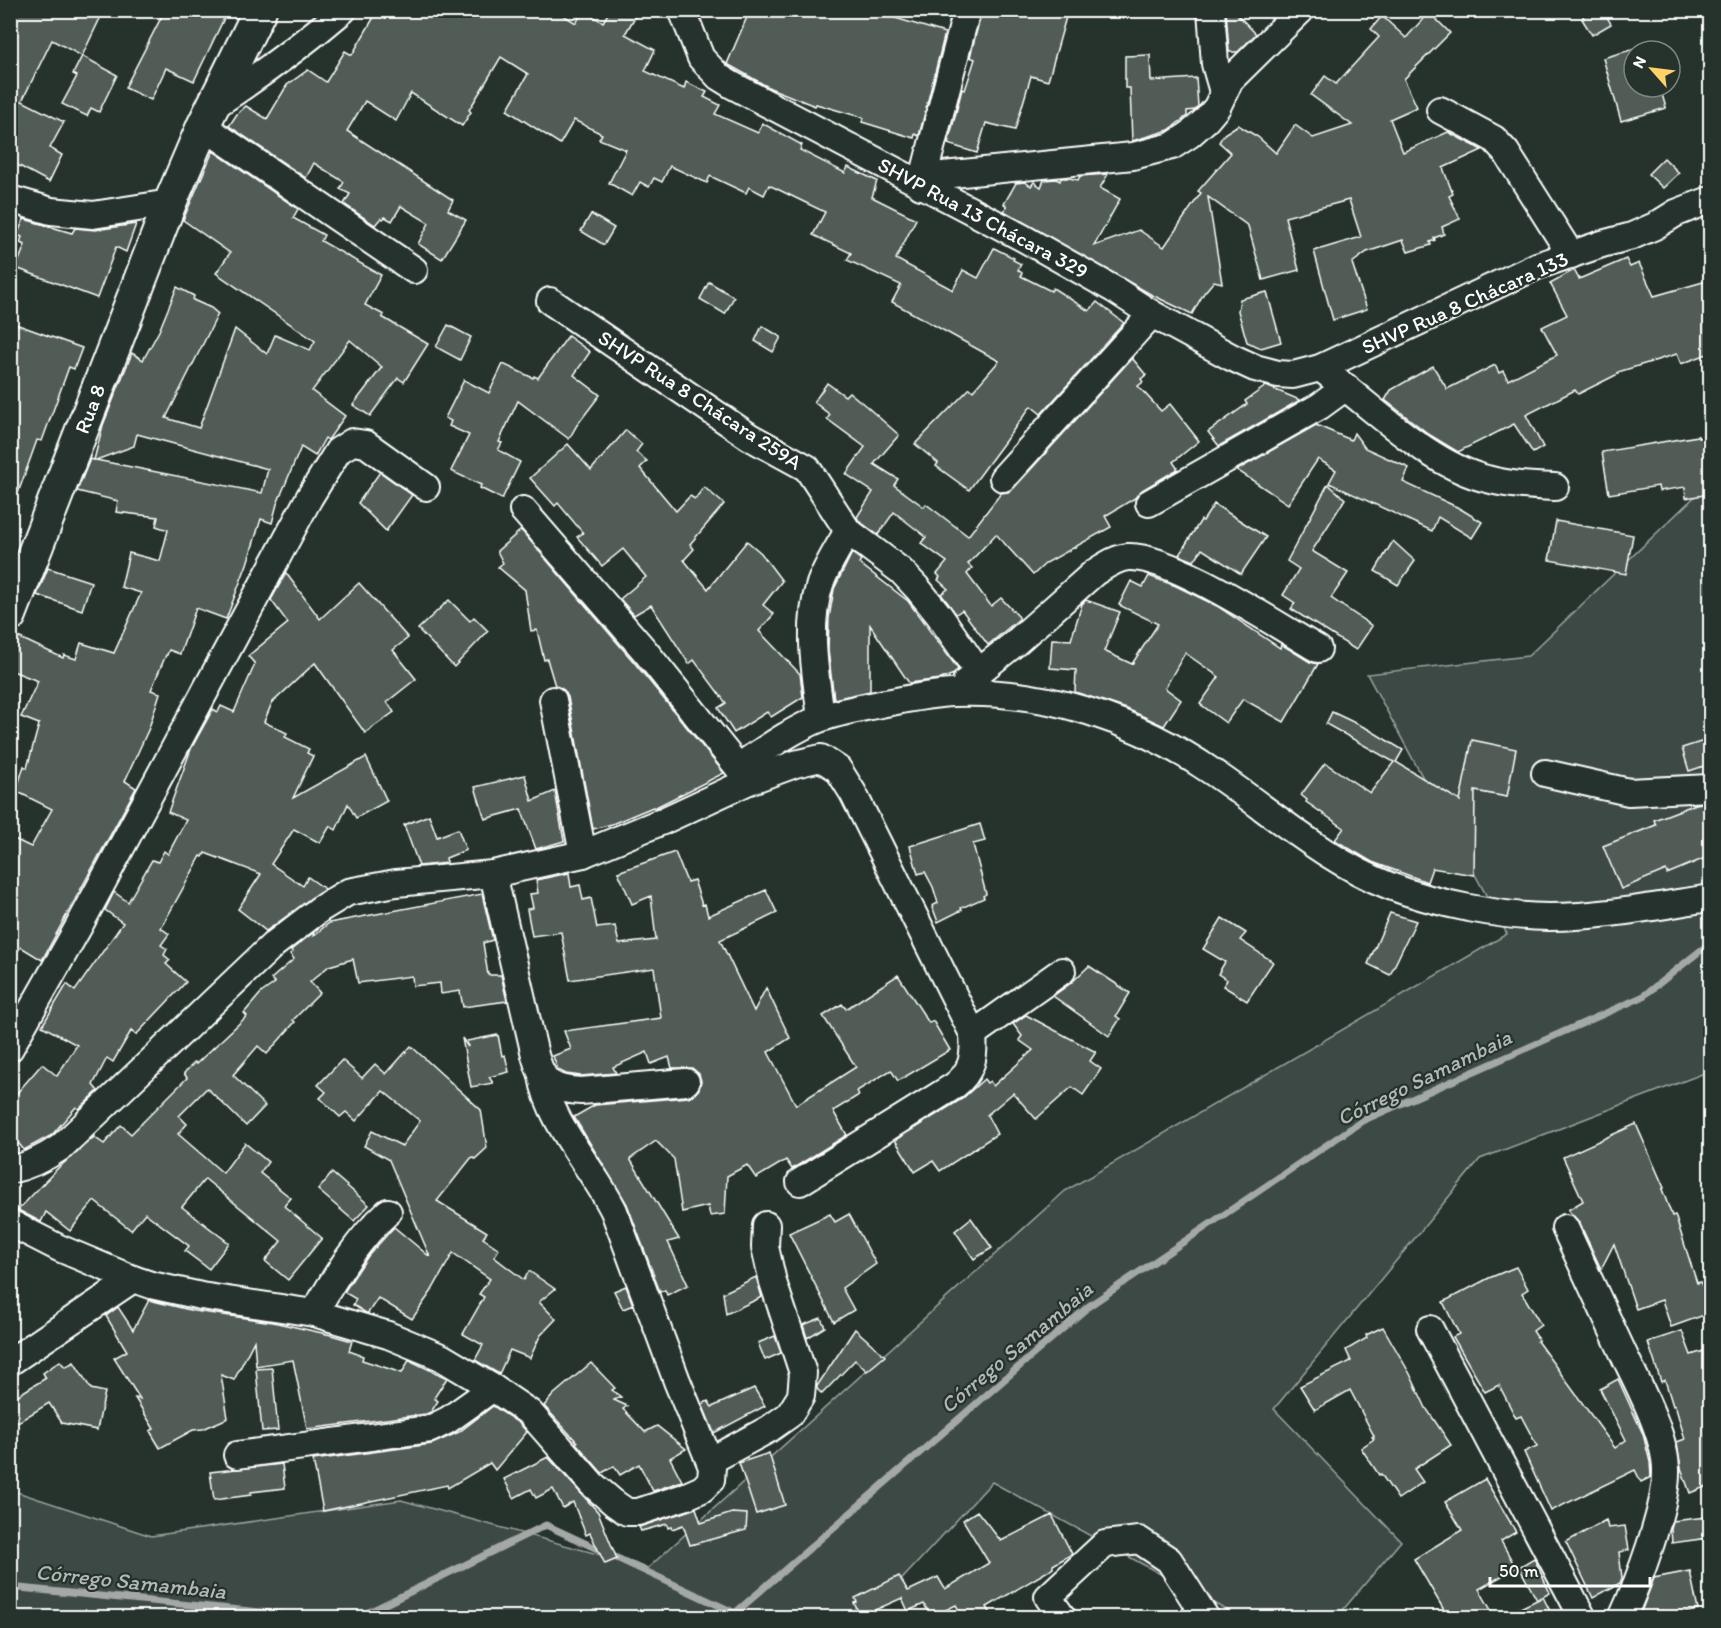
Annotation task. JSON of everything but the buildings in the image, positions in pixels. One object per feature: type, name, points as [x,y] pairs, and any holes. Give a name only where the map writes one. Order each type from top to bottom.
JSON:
[{"type":"street","name":"Rua 8","points":[[10,615],[170,203],[208,117],[260,10]]},
{"type":"street","points":[[343,10],[302,45],[208,117],[414,270]]},
{"type":"street","name":"SHVP Rua 13 Chácara 329","points":[[682,10],[701,58],[719,77],[922,182],[1231,357],[1255,368],[1278,374],[1293,375],[1320,368]]},
{"type":"street","points":[[967,10],[922,182],[1133,156],[1172,146],[1207,119],[1218,107],[1230,80],[1301,10]]},
{"type":"street","points":[[1211,10],[1215,64],[1224,92]]},
{"type":"street","points":[[1440,110],[1494,140],[1506,152],[1571,255]]},
{"type":"street","points":[[10,199],[51,212],[93,215],[170,203]]},
{"type":"street","name":"SHVP Rua 8 Chácara 133","points":[[1320,368],[1537,266],[1632,236],[1676,213],[1710,200]]},
{"type":"street","name":"SHVP Rua 8 Chácara 259A","points":[[550,301],[750,437],[807,468],[848,531],[901,571],[918,589],[979,673]]},
{"type":"street","points":[[1003,478],[1152,314]]},
{"type":"street","points":[[1320,368],[1425,449],[1452,465],[1485,479],[1520,486],[1555,487]]},
{"type":"street","points":[[1149,503],[1320,406],[1346,387]]},
{"type":"street","points":[[10,1048],[85,916],[309,498],[338,451],[352,442],[366,444],[426,487]]},
{"type":"street","points":[[523,510],[645,651],[744,774]]},
{"type":"street","points":[[821,718],[814,656],[815,604],[821,582],[848,531]]},
{"type":"street","points":[[951,693],[979,673],[1095,572],[1121,558],[1129,557],[1145,559],[1199,580],[1318,649]]},
{"type":"street","points":[[10,1170],[34,1163],[61,1148],[273,945],[320,909],[348,892],[396,883],[493,874],[583,854],[663,821],[744,774],[775,742],[821,718],[900,700],[951,693],[1010,694],[1040,697],[1073,705],[1157,740],[1214,772],[1287,826],[1352,868],[1393,887],[1434,898],[1520,916],[1550,917],[1595,915],[1710,898]]},
{"type":"street","points":[[553,700],[583,854]]},
{"type":"street","points":[[744,774],[821,758],[838,769],[853,792],[973,1034],[972,1063],[969,1072],[962,1080],[929,1104],[800,1182]]},
{"type":"street","points":[[1545,773],[1629,792],[1710,788]]},
{"type":"street","points":[[10,1223],[59,1248],[133,1279],[167,1290],[314,1313],[411,1343],[441,1357],[494,1388],[530,1413],[592,1484],[627,1512],[648,1509],[702,1489],[709,1484],[712,1477],[710,1461],[677,1381],[614,1211],[603,1188],[559,1121],[546,1095],[493,874]]},
{"type":"street","points":[[973,1034],[1062,971]]},
{"type":"street","points":[[542,1076],[552,1086],[574,1090],[614,1089],[686,1082]]},
{"type":"street","points":[[314,1313],[355,1247],[369,1229],[388,1212]]},
{"type":"street","points":[[710,1461],[769,1429],[789,1415],[801,1395],[803,1373],[773,1282],[765,1246],[766,1226]]},
{"type":"street","points":[[1565,1227],[1642,1394],[1666,1462],[1666,1479],[1659,1512],[1630,1601],[1622,1617]]},
{"type":"street","points":[[10,1362],[133,1279]]},
{"type":"street","points":[[1430,1329],[1583,1617]]},
{"type":"street","points":[[237,1455],[430,1430],[494,1388]]},
{"type":"street","points":[[1063,1617],[1048,1597],[1105,1544],[1139,1540],[1169,1560],[1206,1617]]},
{"type":"shaded area","points":[[1710,482],[1710,1071],[1480,1159],[1274,1409],[1401,1541],[1337,1617],[1239,1617],[992,1482],[867,1617],[11,1618],[11,1490],[151,1536],[401,1500],[648,1568],[1065,1191],[1507,934],[1367,674],[1528,656]]},
{"type":"waterway","name":"Córrego Samambaia","points":[[357,1618],[546,1525],[735,1613],[1089,1306],[1362,1121],[1642,997],[1710,943]]},
{"type":"waterway","name":"Córrego Samambaia","points":[[10,1587],[320,1618]]}]
